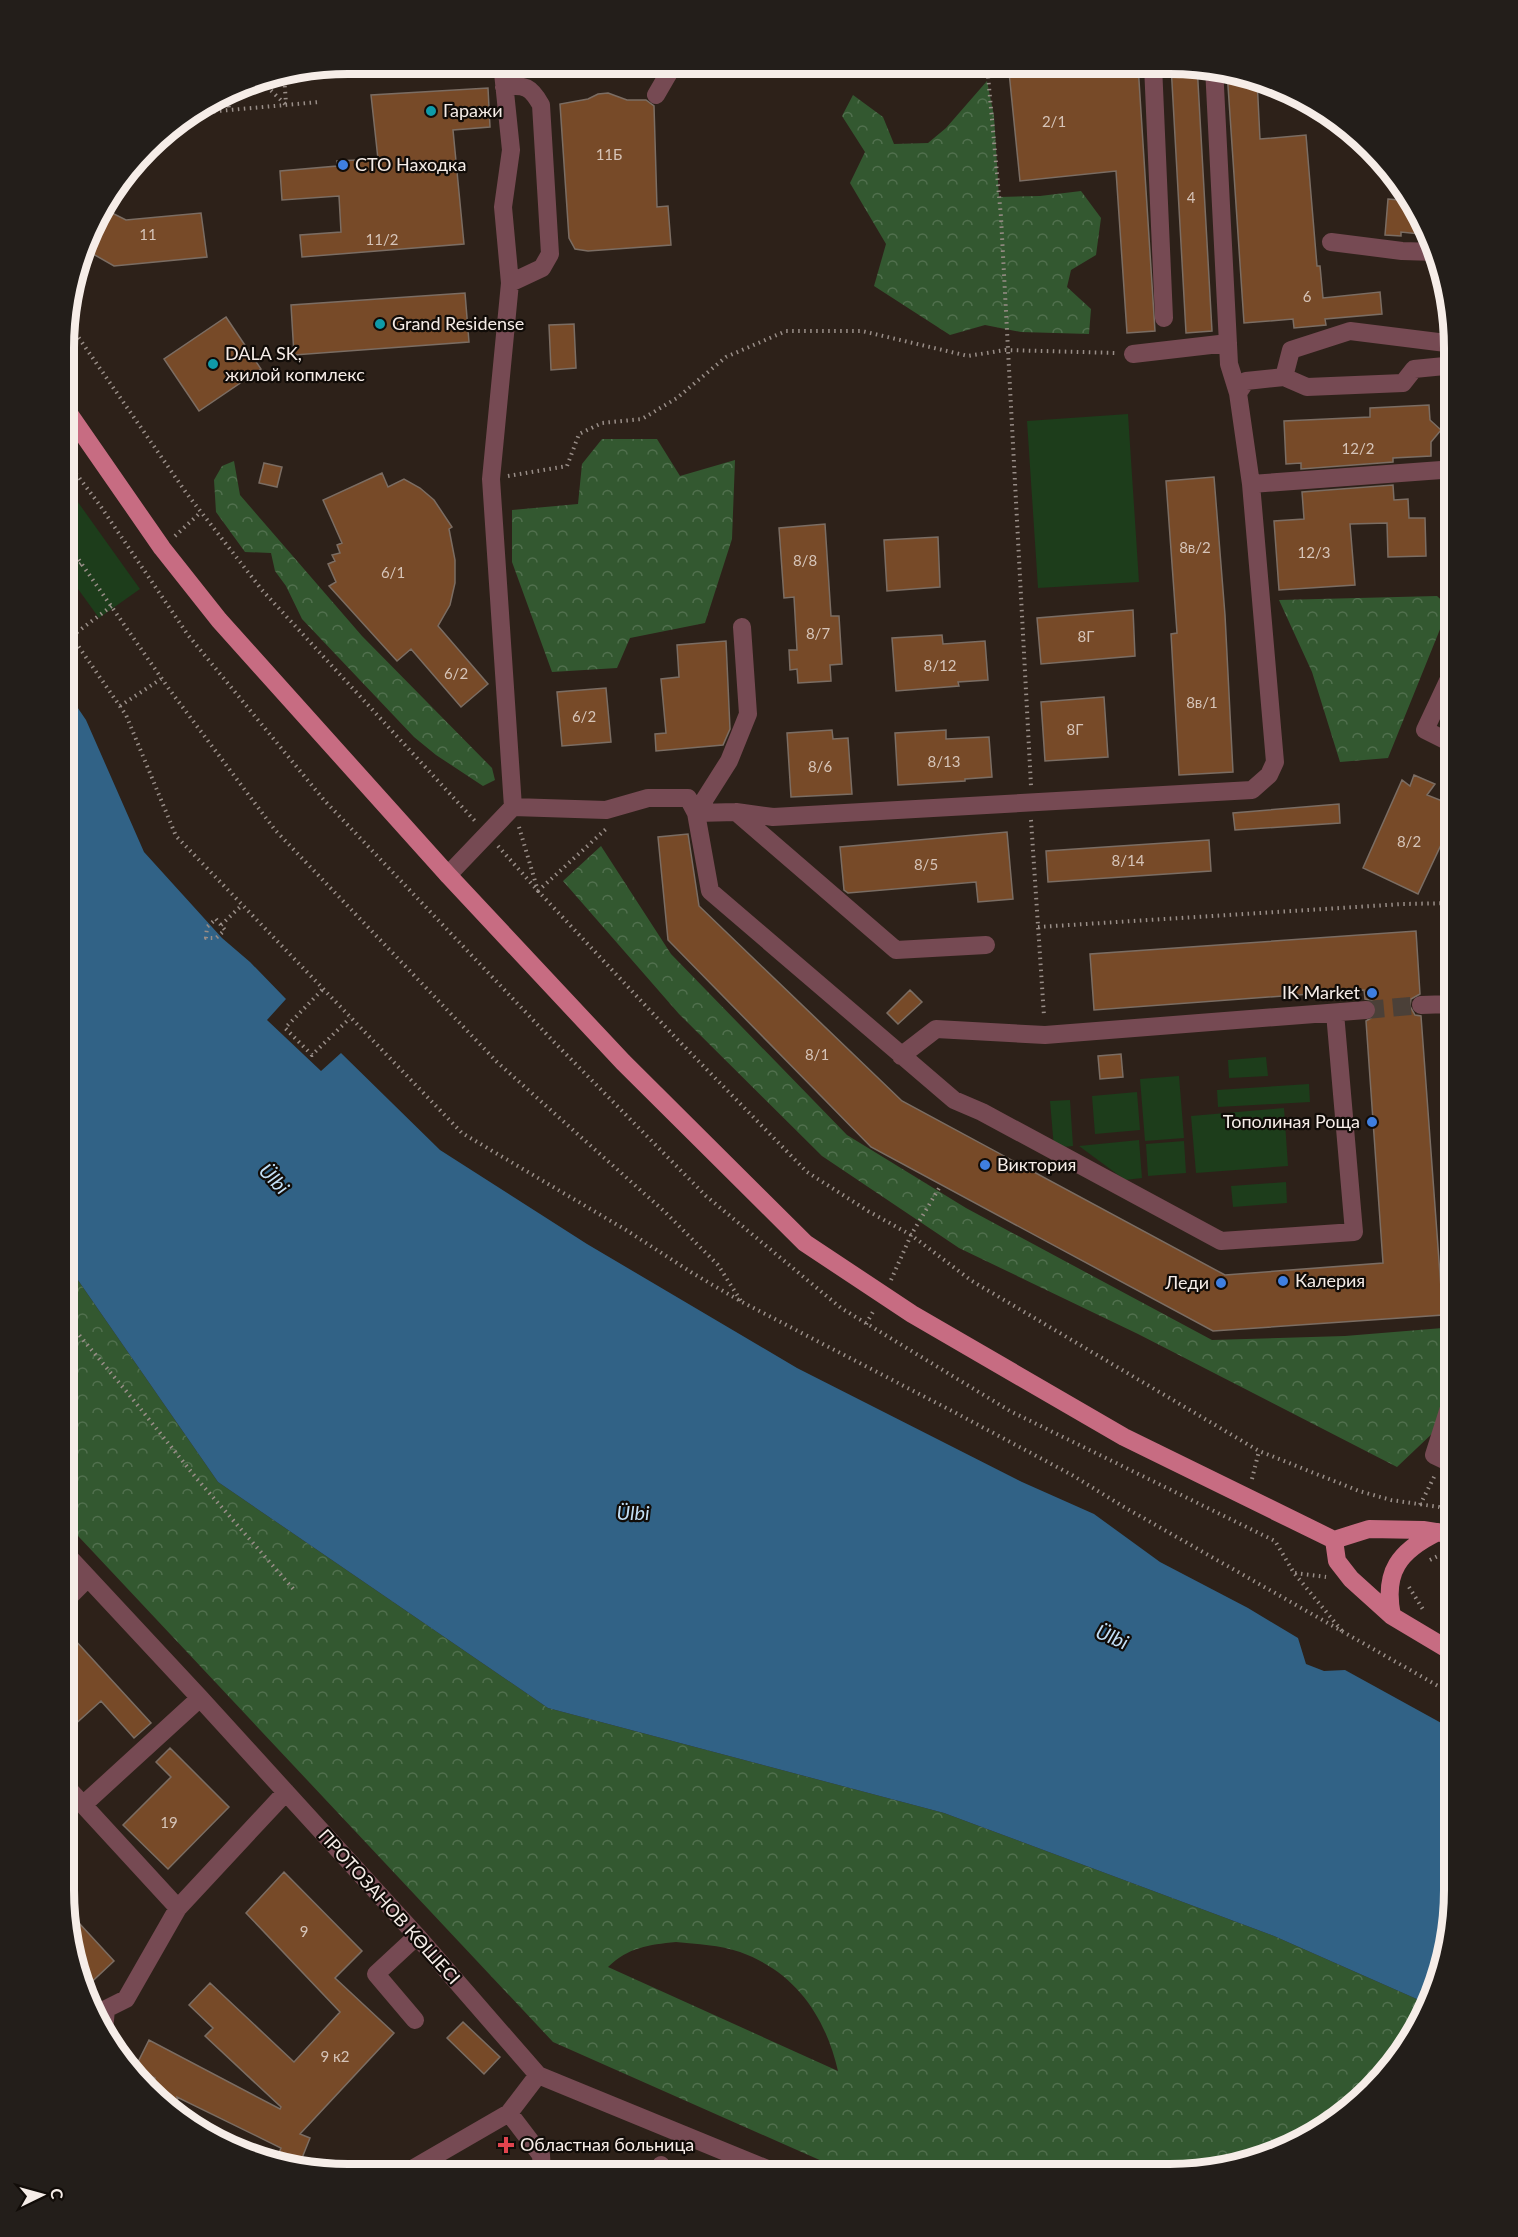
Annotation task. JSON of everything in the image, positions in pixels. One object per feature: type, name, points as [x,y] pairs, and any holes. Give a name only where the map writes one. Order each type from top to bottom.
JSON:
[{"type":"main road","points":[[74,421],[162,548],[219,620],[448,875],[623,1062],[805,1243],[912,1314],[1124,1437],[1334,1540],[1369,1529],[1444,1534]]},
{"type":"main road","points":[[1392,1616],[1388,1599],[1390,1582],[1396,1565],[1406,1551],[1420,1540],[1444,1534]]},
{"type":"main road","points":[[1334,1540],[1337,1561],[1351,1579],[1392,1616],[1444,1647]]},
{"type":"street","points":[[448,875],[513,807],[491,479],[510,283],[503,207],[511,150],[503,74]]},
{"type":"street","points":[[656,94],[668,74]]},
{"type":"street","points":[[1153,74],[1164,318]]},
{"type":"street","points":[[696,813],[736,812],[773,817],[1252,790],[1269,775],[1275,762],[1251,483],[1228,343],[1215,78]]},
{"type":"street","points":[[504,87],[520,84],[534,92],[541,105],[550,254],[542,268],[510,283]]},
{"type":"street","points":[[1331,242],[1427,252]]},
{"type":"street","points":[[1284,377],[1291,350],[1350,331],[1444,343]]},
{"type":"street","points":[[1133,354],[1228,343]]},
{"type":"street","points":[[1238,393],[1246,381],[1284,377],[1307,387],[1403,383],[1414,369],[1444,366]]},
{"type":"street","points":[[1251,483],[1444,470]]},
{"type":"street","points":[[696,813],[729,761],[748,714],[742,627]]},
{"type":"street","points":[[1444,689],[1425,730],[1444,740]]},
{"type":"street","points":[[513,807],[606,810],[648,798],[688,798],[696,813],[710,891],[901,1056],[954,1100],[982,1112],[1221,1241],[1354,1232],[1335,1013]]},
{"type":"street","points":[[736,812],[896,950],[986,945]]},
{"type":"street","points":[[1421,1005],[1444,1004]]},
{"type":"street","points":[[901,1056],[936,1029],[1045,1035],[1365,1010]]},
{"type":"street","points":[[1444,1424],[1434,1455],[1444,1460]]},
{"type":"street","name":"ПРОТОЗАНОВ КӨШЕСІ","points":[[74,1564],[417,1936],[538,2075],[755,2164]]},
{"type":"street","points":[[74,1592],[87,1579]]},
{"type":"street","points":[[84,1804],[200,1698]]},
{"type":"street","points":[[105,2017],[106,2009],[126,1999],[178,1908],[286,1792]]},
{"type":"street","points":[[74,1794],[178,1908]]},
{"type":"street","points":[[415,2020],[376,1974],[417,1936]]},
{"type":"street","points":[[420,2164],[509,2113],[538,2075]]},
{"type":"street","points":[[509,2113],[541,2155],[542,2164]]},
{"type":"path","points":[[988,74],[1000,218],[1030,803],[1045,1035]]},
{"type":"path","points":[[284,81],[286,105]]},
{"type":"path","points":[[266,86],[286,105]]},
{"type":"path","points":[[228,101],[229,110]]},
{"type":"path","points":[[208,112],[319,102]]},
{"type":"path","points":[[74,331],[187,494],[262,590],[538,891],[674,1036],[807,1172],[911,1235],[972,1281],[1259,1451],[1359,1491],[1391,1500],[1444,1509]]},
{"type":"path","points":[[491,479],[567,466],[579,434],[602,423],[642,419],[677,398],[726,357],[786,331],[862,331],[968,356],[1007,350],[1133,354]]},
{"type":"path","points":[[74,552],[161,679],[275,830],[496,1062],[674,1220],[718,1265],[742,1302]]},
{"type":"path","points":[[74,569],[82,563]]},
{"type":"path","points":[[74,634],[112,605]]},
{"type":"path","points":[[74,639],[126,715],[176,836],[462,1133],[742,1302],[849,1356],[897,1384],[1072,1475],[1444,1689]]},
{"type":"path","points":[[120,706],[161,679]]},
{"type":"path","points":[[513,807],[538,891]]},
{"type":"path","points":[[538,891],[613,824]]},
{"type":"path","points":[[1038,927],[1444,903]]},
{"type":"path","points":[[221,925],[241,906]]},
{"type":"path","points":[[216,919],[221,925],[225,930],[216,938],[206,938],[207,927],[216,919]]},
{"type":"path","points":[[322,990],[285,1028],[312,1056],[350,1018]]},
{"type":"path","points":[[866,1324],[883,1295],[911,1235],[941,1185]]},
{"type":"path","points":[[74,1329],[196,1479],[295,1591]]},
{"type":"path","points":[[1236,1522],[1275,1541],[1294,1573],[1345,1634]]},
{"type":"path","points":[[1423,1565],[1440,1555],[1444,1556]]},
{"type":"path","points":[[1411,1577],[1408,1585],[1421,1609],[1430,1615]]},
{"type":"green space","points":[[987,81],[994,116],[999,197],[1040,196],[1081,191],[1101,218],[1096,255],[1071,270],[1067,287],[1091,309],[1089,334],[1021,332],[985,325],[950,335],[874,286],[886,244],[850,183],[865,152],[842,116],[853,95],[883,117],[894,144],[928,143],[946,128]]},
{"type":"green space","points":[[1128,414],[1139,582],[1038,588],[1027,421]]},
{"type":"green space","points":[[602,439],[657,439],[680,476],[735,460],[732,539],[705,623],[630,638],[617,668],[552,672],[512,562],[512,510],[578,504],[582,464]]},
{"type":"green space","points":[[234,461],[240,495],[362,636],[492,768],[495,780],[483,786],[436,755],[414,737],[302,619],[286,586],[275,571],[271,553],[245,552],[216,512],[214,480],[222,466]]},
{"type":"green space","points":[[74,497],[140,589],[99,618],[74,583]]},
{"type":"green space","points":[[1437,596],[1444,602],[1444,619],[1388,758],[1340,762],[1312,672],[1279,600]]},
{"type":"green space","points":[[601,846],[671,954],[847,1135],[966,1208],[1212,1340],[1345,1336],[1444,1328],[1444,1389],[1437,1429],[1397,1467],[1138,1334],[959,1248],[822,1156],[679,1014],[563,881]]},
{"type":"green space","points":[[1266,1057],[1268,1076],[1229,1078],[1228,1060]]},
{"type":"green space","points":[[1179,1076],[1184,1138],[1145,1141],[1140,1079]]},
{"type":"green space","points":[[1309,1084],[1310,1102],[1218,1107],[1217,1090]]},
{"type":"green space","points":[[1137,1092],[1140,1130],[1095,1134],[1092,1096]]},
{"type":"green space","points":[[1070,1100],[1073,1146],[1054,1148],[1050,1101]]},
{"type":"green space","points":[[1284,1108],[1288,1166],[1196,1173],[1191,1116]]},
{"type":"green space","points":[[1139,1140],[1142,1178],[1125,1180],[1079,1146]]},
{"type":"green space","points":[[1184,1141],[1186,1173],[1148,1176],[1146,1144]]},
{"type":"green space","points":[[1286,1182],[1287,1203],[1233,1207],[1231,1186]]},
{"type":"green space","points":[[74,1274],[218,1482],[548,1708],[944,1813],[1274,1936],[1421,2001],[1408,2026],[1388,2056],[1364,2083],[1323,2117],[1292,2135],[1258,2149],[1224,2158],[1170,2164],[829,2164],[553,2042],[74,1532]],"holes":[[[676,1942],[716,1946],[740,1952],[759,1961],[777,1971],[792,1984],[816,2014],[825,2032],[838,2071],[608,1967],[631,1951],[648,1946]]]},
{"type":"water","name":"Ülbi","points":[[74,702],[86,720],[144,852],[222,938],[250,962],[286,999],[267,1020],[321,1071],[341,1053],[440,1150],[587,1244],[797,1368],[1022,1482],[1094,1514],[1160,1562],[1248,1608],[1298,1638],[1306,1664],[1324,1671],[1345,1670],[1444,1724],[1444,1907],[1439,1943],[1424,1994],[1421,2001],[1274,1936],[944,1813],[548,1708],[218,1482],[74,1274]]},
{"type":"building","points":[[1009,74],[1139,74],[1155,331],[1127,333],[1116,171],[1020,181]]},
{"type":"building","points":[[1172,74],[1198,75],[1212,331],[1186,333]]},
{"type":"building","points":[[1228,80],[1257,88],[1260,139],[1306,135],[1317,266],[1320,266],[1323,298],[1380,292],[1382,314],[1325,319],[1326,325],[1294,328],[1293,319],[1244,323]]},
{"type":"building","points":[[488,88],[490,127],[453,130],[464,244],[302,257],[300,235],[341,232],[339,196],[282,200],[280,171],[337,166],[337,161],[378,159],[371,95]]},
{"type":"building","points":[[608,93],[627,100],[646,100],[654,106],[657,207],[668,206],[671,245],[588,251],[575,249],[569,238],[560,104]]},
{"type":"building","points":[[1388,199],[1401,200],[1420,234],[1401,232],[1401,236],[1385,235]]},
{"type":"building","points":[[110,212],[126,220],[201,213],[207,257],[114,266],[91,253]]},
{"type":"building","name":"Grand Residense","points":[[465,293],[469,342],[294,355],[291,305]]},
{"type":"building","name":"DALA SK, жилой копмлекс","points":[[226,317],[261,369],[199,411],[164,359]]},
{"type":"building","points":[[574,324],[576,368],[551,370],[549,325]]},
{"type":"building","points":[[1429,405],[1430,420],[1441,430],[1431,442],[1431,456],[1393,458],[1393,462],[1301,469],[1301,463],[1286,464],[1284,421],[1370,417],[1370,408]]},
{"type":"building","points":[[264,463],[282,467],[277,487],[259,483]]},
{"type":"building","points":[[382,473],[388,487],[404,479],[420,488],[434,500],[452,527],[449,529],[455,560],[455,583],[450,605],[438,626],[488,684],[461,707],[411,649],[397,661],[329,586],[336,582],[328,564],[335,561],[332,555],[340,553],[337,545],[342,543],[323,500]]},
{"type":"building","points":[[1214,477],[1225,615],[1233,772],[1179,775],[1171,634],[1177,633],[1166,481]]},
{"type":"building","points":[[1393,485],[1394,500],[1408,499],[1409,518],[1425,518],[1426,556],[1388,557],[1387,523],[1350,524],[1355,585],[1279,590],[1274,521],[1304,519],[1302,492]]},
{"type":"building","points":[[825,524],[831,616],[839,616],[842,664],[830,665],[831,681],[798,683],[797,669],[790,670],[789,650],[797,650],[794,597],[784,598],[779,528]]},
{"type":"building","points":[[938,537],[940,587],[887,591],[884,540]]},
{"type":"building","points":[[1133,610],[1135,656],[1041,664],[1037,618]]},
{"type":"building","points":[[942,635],[943,644],[985,641],[988,680],[958,682],[959,686],[896,691],[892,638]]},
{"type":"building","points":[[726,641],[730,729],[723,745],[656,751],[655,734],[666,733],[661,679],[679,677],[677,645]]},
{"type":"building","points":[[606,688],[611,742],[562,746],[557,692]]},
{"type":"building","points":[[1104,697],[1108,757],[1045,761],[1041,702]]},
{"type":"building","points":[[832,730],[833,739],[848,738],[852,794],[791,797],[787,733]]},
{"type":"building","points":[[946,730],[946,739],[989,737],[992,777],[898,785],[895,733]]},
{"type":"building","points":[[1414,775],[1435,784],[1427,795],[1444,802],[1444,838],[1418,894],[1363,868],[1402,780],[1410,786]]},
{"type":"building","points":[[1339,804],[1340,823],[1235,830],[1233,813]]},
{"type":"building","points":[[1007,832],[1013,899],[978,902],[976,882],[848,893],[844,890],[840,847]]},
{"type":"building","points":[[688,834],[699,906],[902,1101],[1225,1275],[1383,1263],[1366,1021],[1376,1015],[1376,1004],[1365,999],[1364,990],[1094,1010],[1090,954],[1416,931],[1420,994],[1411,999],[1410,1006],[1415,1015],[1421,1016],[1443,1315],[1213,1331],[871,1147],[668,940],[658,837]]},
{"type":"building","points":[[1209,840],[1211,871],[1048,882],[1046,851]]},
{"type":"building","points":[[910,990],[922,1002],[898,1024],[887,1013]]},
{"type":"building","points":[[1121,1054],[1123,1077],[1100,1079],[1098,1056]]},
{"type":"building","points":[[74,1639],[151,1723],[134,1738],[101,1701],[74,1725]]},
{"type":"building","points":[[170,1748],[229,1807],[168,1869],[123,1825],[171,1777],[156,1762]]},
{"type":"building","points":[[284,1872],[362,1951],[335,1978],[394,2033],[300,2134],[310,2138],[302,2159],[278,2154],[281,2148],[177,2097],[178,2105],[153,2082],[155,2078],[145,2073],[137,2064],[149,2040],[280,2109],[281,2107],[205,2036],[213,2028],[189,2005],[210,1983],[294,2062],[340,2012],[246,1913]]},
{"type":"building","points":[[75,1919],[114,1961],[90,1983],[79,1943]]},
{"type":"building","points":[[463,2022],[500,2057],[484,2074],[447,2038]]},
{"type":"tunnel","points":[[1366,1010],[1421,1005]]},
{"type":"place","name":"Гаражи","points":[[431,111]]},
{"type":"place","name":"СТО Находка","points":[[343,165]]},
{"type":"place","name":"Grand Residense","points":[[380,324]]},
{"type":"place","name":"DALA SK, жилой копмлекс","points":[[213,364]]},
{"type":"place","name":"IK Market","points":[[1372,993]]},
{"type":"place","name":"Тополиная Роща","points":[[1372,1122]]},
{"type":"place","name":"Виктория","points":[[985,1165]]},
{"type":"place","name":"Калерия","points":[[1283,1281]]},
{"type":"place","name":"Леди","points":[[1221,1283]]},
{"type":"place","name":"Областная больница","points":[[506,2145]]}]
